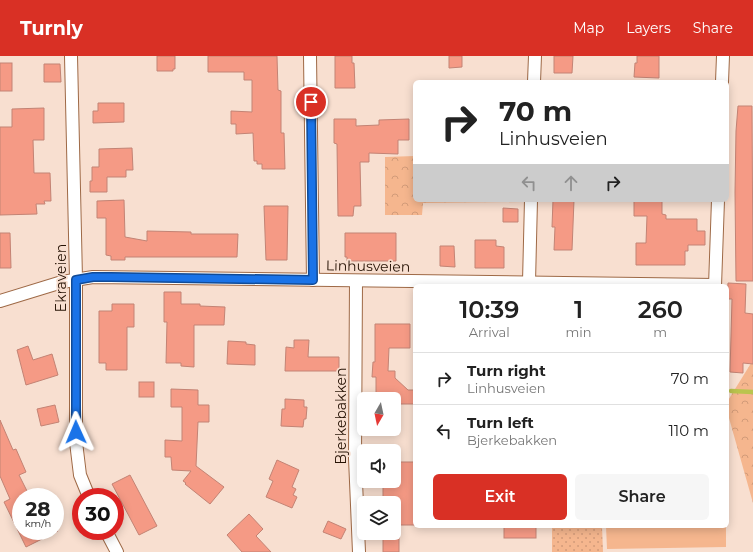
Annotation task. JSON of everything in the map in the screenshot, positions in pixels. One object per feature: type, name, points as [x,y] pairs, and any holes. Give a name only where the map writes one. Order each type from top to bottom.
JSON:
[{"type":"street","name":"Ekraveien","points":[[71,56],[76,280],[76,456],[80,475],[85,488]]},
{"type":"street","points":[[310,56],[313,280]]},
{"type":"street","points":[[534,80],[535,56]]},
{"type":"street","points":[[722,80],[723,56]]},
{"type":"street","points":[[529,282],[532,202]]},
{"type":"street","points":[[715,284],[718,202]]},
{"type":"street","name":"Linhusveien","points":[[0,301],[49,286],[93,277],[622,284]]},
{"type":"street","name":"Bjerkebakken","points":[[356,281],[355,458],[359,552]]},
{"type":"street","points":[[111,540],[117,552]]},
{"type":"green space","points":[[413,156],[413,202],[522,202],[423,203],[422,215],[385,215],[385,157]]},
{"type":"green space","points":[[753,360],[753,503],[729,418],[729,399]]},
{"type":"green space","points":[[552,528],[602,528],[603,552],[552,552]]},
{"type":"green space","points":[[606,528],[726,528],[726,547],[607,549]]},
{"type":"building","points":[[157,56],[175,56],[175,69],[173,69],[173,71],[157,71]]},
{"type":"building","points":[[208,56],[277,56],[278,90],[281,91],[281,133],[284,133],[285,169],[262,169],[262,164],[257,164],[257,161],[254,161],[253,133],[236,134],[236,124],[231,124],[231,111],[252,112],[252,80],[244,80],[244,72],[208,72]]},
{"type":"building","points":[[335,56],[352,56],[352,63],[354,63],[355,88],[335,88]]},
{"type":"building","points":[[449,56],[462,56],[462,67],[449,68]]},
{"type":"building","points":[[554,56],[573,56],[572,73],[554,73]]},
{"type":"building","points":[[637,56],[659,56],[659,78],[634,77]]},
{"type":"building","points":[[0,63],[12,63],[12,91],[0,91]]},
{"type":"building","points":[[44,64],[60,64],[61,82],[44,82]]},
{"type":"building","points":[[98,103],[124,103],[124,122],[93,123],[93,111],[98,111]]},
{"type":"building","points":[[738,106],[752,106],[753,281],[736,281],[735,192]]},
{"type":"building","points":[[44,108],[44,140],[33,140],[34,173],[50,173],[51,201],[44,201],[45,204],[36,204],[37,214],[0,215],[0,127],[12,127],[12,109]]},
{"type":"building","points":[[334,119],[356,119],[356,126],[379,125],[379,120],[409,119],[409,140],[398,140],[398,154],[369,153],[369,162],[360,162],[361,206],[354,206],[353,216],[338,216],[337,144],[334,143]]},
{"type":"building","points":[[132,148],[133,170],[126,170],[126,177],[107,177],[107,192],[90,192],[92,167],[99,167],[99,149]]},
{"type":"building","points":[[124,200],[125,237],[147,241],[147,231],[191,232],[191,234],[238,234],[237,257],[125,257],[125,260],[111,260],[111,256],[106,255],[106,218],[97,218],[97,201]]},
{"type":"building","points":[[553,202],[574,202],[572,250],[554,250],[555,227],[552,227]]},
{"type":"building","points":[[634,202],[662,202],[662,214],[666,215],[666,219],[697,219],[697,231],[705,231],[705,245],[688,245],[688,251],[685,251],[685,265],[636,265],[636,243],[646,243],[647,216],[634,216]]},
{"type":"building","points":[[264,206],[288,206],[287,260],[266,260]]},
{"type":"building","points":[[503,208],[518,209],[518,222],[503,222]]},
{"type":"building","points":[[0,233],[10,233],[11,268],[0,268]]},
{"type":"building","points":[[345,233],[396,233],[396,261],[347,261],[347,257],[345,257]]},
{"type":"building","points":[[475,240],[496,240],[496,246],[504,247],[504,268],[475,268]]},
{"type":"building","points":[[440,246],[454,246],[455,267],[440,266]]},
{"type":"building","points":[[728,284],[746,284],[745,313],[753,314],[753,364],[743,363],[743,373],[730,372],[732,299],[729,299]]},
{"type":"building","points":[[164,292],[181,292],[181,304],[200,304],[200,306],[225,307],[224,325],[194,325],[194,367],[181,366],[181,363],[166,363],[167,322],[164,322]]},
{"type":"building","points":[[112,304],[134,304],[134,327],[127,327],[127,370],[106,370],[106,363],[99,363],[99,311],[112,311]]},
{"type":"building","points":[[375,324],[410,324],[410,348],[389,348],[388,371],[395,371],[395,378],[408,390],[413,390],[413,404],[401,404],[401,392],[376,392],[376,377],[372,377],[373,362],[375,362]]},
{"type":"building","points":[[294,340],[309,340],[308,357],[339,357],[339,371],[285,371],[286,347],[294,348]]},
{"type":"building","points":[[228,341],[246,342],[246,344],[255,345],[255,365],[227,364]]},
{"type":"building","points":[[28,346],[33,360],[52,354],[58,375],[26,385],[17,350]]},
{"type":"building","points":[[139,382],[154,382],[154,397],[139,397]]},
{"type":"building","points":[[171,389],[198,390],[198,405],[209,405],[209,422],[198,422],[196,466],[224,487],[210,504],[183,481],[191,471],[172,470],[171,457],[165,457],[165,440],[182,441],[182,407],[171,407]]},
{"type":"building","points":[[285,399],[304,400],[304,407],[307,407],[306,419],[304,419],[303,427],[281,426],[282,409],[285,409]]},
{"type":"building","points":[[55,405],[59,422],[41,426],[37,409]]},
{"type":"building","points":[[0,420],[13,450],[16,449],[26,472],[19,475],[26,488],[12,488],[12,518],[4,502],[10,499],[0,476]]},
{"type":"building","points":[[277,460],[299,470],[292,487],[296,489],[293,495],[297,497],[292,508],[266,497],[273,481],[269,479]]},
{"type":"building","points":[[401,462],[413,462],[413,525],[401,525],[401,496],[383,496],[383,488],[401,488]]},
{"type":"building","points":[[130,475],[157,526],[139,535],[124,507],[124,488],[114,488],[112,484]]},
{"type":"building","points":[[249,514],[263,529],[256,536],[271,552],[242,552],[227,535]]},
{"type":"building","points":[[328,521],[346,529],[341,539],[323,532]]},
{"type":"building","points":[[504,528],[536,528],[536,538],[504,538]]},
{"type":"building","points":[[23,540],[40,540],[26,547]]},
{"type":"building","points":[[383,540],[399,540],[399,552],[383,552]]},
{"type":"waterway","points":[[731,391],[753,392]]},
{"type":"route","points":[[76,432],[76,280],[93,277],[313,280],[311,102]]}]
